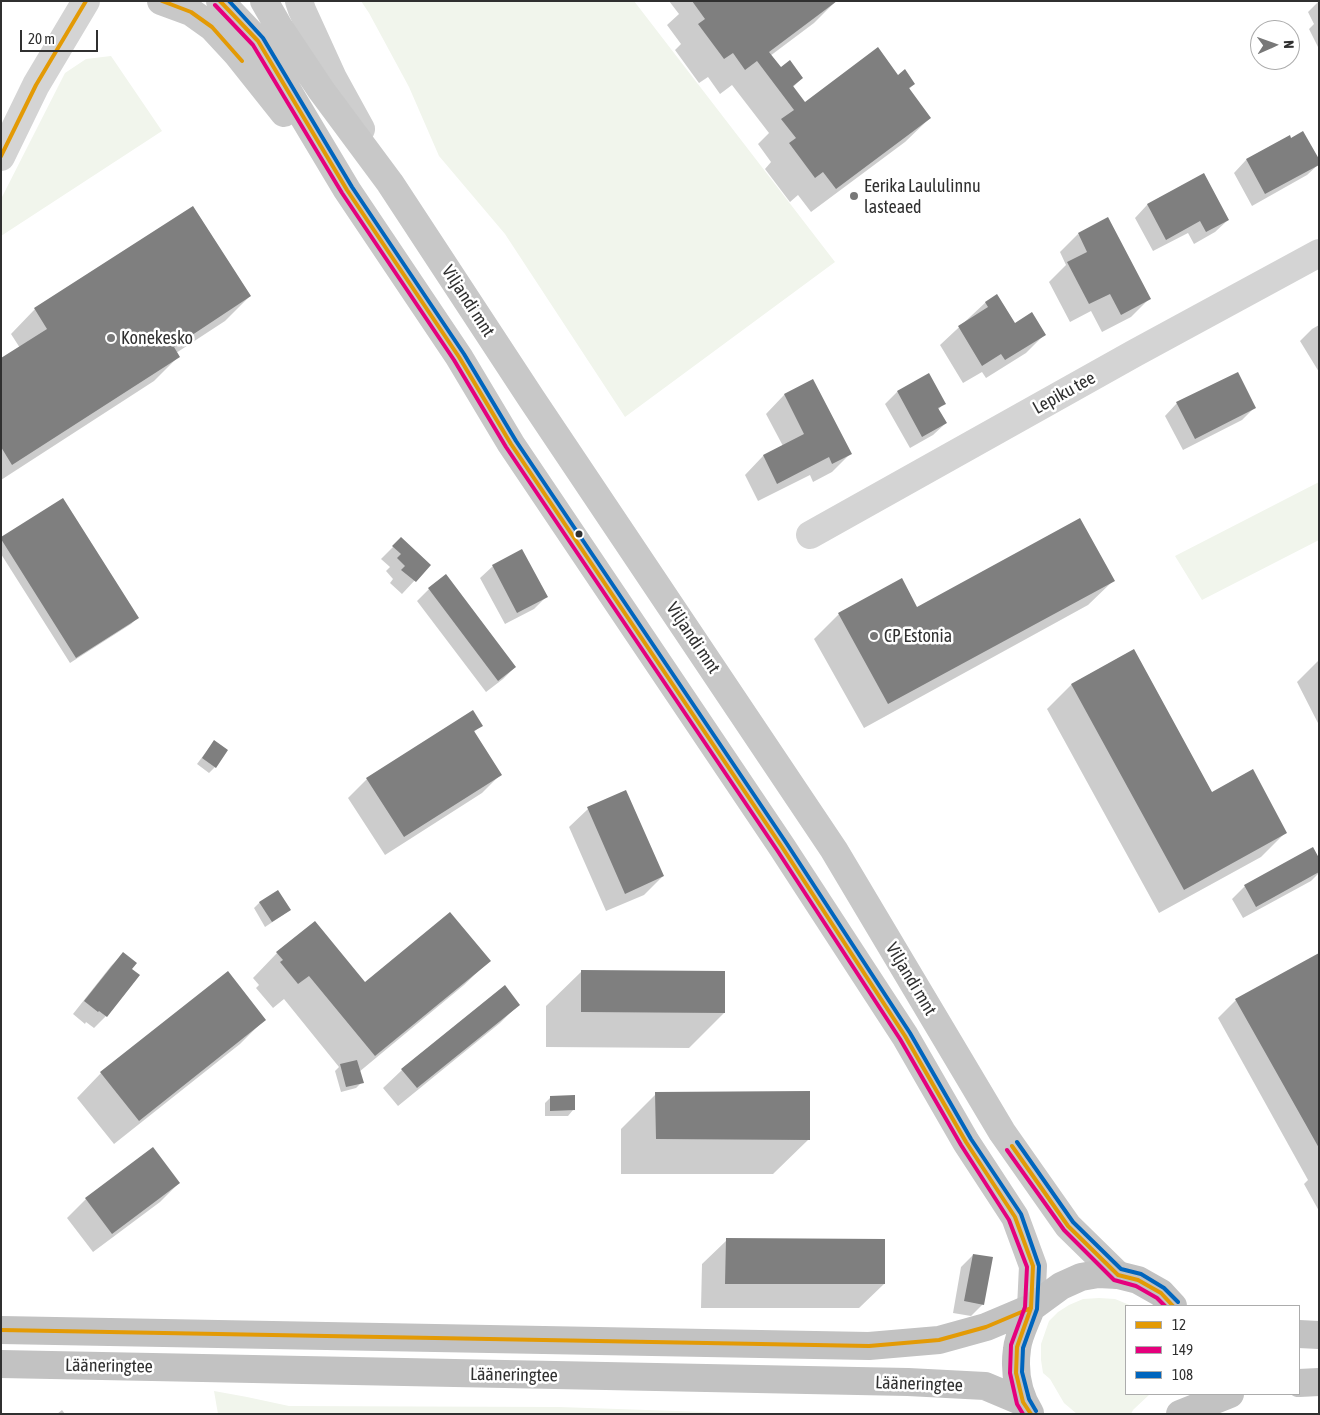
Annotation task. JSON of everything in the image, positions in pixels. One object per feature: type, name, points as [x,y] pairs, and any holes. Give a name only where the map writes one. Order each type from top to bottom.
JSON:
[{"type":"highway","name":"Lääneringtee","points":[[1,1330],[869,1346],[938,1340],[986,1327],[1031,1308],[1061,1286],[1081,1277],[1098,1274],[1118,1275],[1138,1280],[1161,1293],[1172,1305]]},
{"type":"highway","name":"Lääneringtee","points":[[1027,1408],[1016,1373],[1017,1347],[1031,1308]]},
{"type":"highway","points":[[1300,1334],[1319,1334]]},
{"type":"highway","name":"Lääneringtee","points":[[1,1364],[908,1382],[986,1386],[1027,1408]]},
{"type":"highway","points":[[1300,1383],[1319,1382]]},
{"type":"highway","points":[[1180,1414],[1189,1395]]},
{"type":"highway","points":[[1180,1414],[1228,1395]]},
{"type":"main road","points":[[161,1],[191,12],[212,27],[237,54],[347,190]]},
{"type":"main road","name":"Viljandi mnt","points":[[220,1],[258,42],[347,190],[459,357],[517,452],[782,847],[905,1036],[966,1142],[1014,1218],[1033,1266],[1031,1308]]},
{"type":"main road","name":"Viljandi mnt","points":[[264,1],[321,90],[390,183],[531,398],[834,850],[1002,1132],[1068,1226],[1118,1275]]},
{"type":"street","points":[[1,157],[36,85],[86,1]]},
{"type":"street","points":[[300,1],[302,10],[333,78],[390,183]]},
{"type":"street","name":"Lepiku tee","points":[[810,535],[1135,353],[1319,253]]},
{"type":"shaded area","points":[[361,1],[634,1],[835,262],[625,417],[505,234],[439,156],[409,87]]},
{"type":"shaded area","points":[[111,56],[162,131],[1,236],[1,199],[65,73],[86,59]]},
{"type":"shaded area","points":[[1319,482],[1319,540],[1202,600],[1175,556]]},
{"type":"shaded area","points":[[1083,1299],[1115,1299],[1130,1305],[1125,1305],[1125,1395],[1149,1395],[1131,1414],[1077,1414],[1064,1403],[1050,1379],[1043,1373],[1041,1344],[1049,1321],[1058,1312]]},
{"type":"shaded area","points":[[214,1391],[289,1406],[559,1407],[764,1414],[218,1414]]},
{"type":"building","points":[[692,1],[837,1],[769,52],[781,67],[790,60],[803,78],[793,86],[805,102],[878,47],[898,75],[905,69],[915,84],[909,88],[931,118],[836,189],[823,172],[815,178],[789,143],[796,138],[781,119],[794,110],[757,61],[745,70],[733,53],[724,59],[698,24],[705,19]]},
{"type":"building","points":[[1303,131],[1319,159],[1319,165],[1265,194],[1246,159],[1290,135],[1291,138]]},
{"type":"building","points":[[1204,173],[1229,220],[1206,232],[1200,221],[1166,240],[1147,204]]},
{"type":"building","name":"Konekesko","points":[[193,206],[251,296],[174,347],[180,357],[12,465],[1,447],[1,358],[47,329],[34,308]]},
{"type":"building","points":[[1108,217],[1151,299],[1121,315],[1110,294],[1089,304],[1067,262],[1087,252],[1078,233]]},
{"type":"building","points":[[997,294],[1015,323],[1032,312],[1046,335],[1005,360],[1001,354],[982,366],[958,326],[988,307],[985,302]]},
{"type":"building","points":[[1238,372],[1256,408],[1195,439],[1176,402]]},
{"type":"building","points":[[929,373],[946,404],[938,408],[947,423],[922,437],[897,391]]},
{"type":"building","points":[[813,379],[852,454],[832,464],[829,457],[777,484],[763,455],[804,434],[784,394]]},
{"type":"building","points":[[63,498],[139,618],[76,658],[1,539],[1,537]]},
{"type":"building","points":[[1080,518],[1115,581],[888,704],[838,613],[902,578],[917,607]]},
{"type":"building","points":[[401,537],[431,565],[416,582],[401,570],[405,566],[397,558],[401,554],[392,546]]},
{"type":"building","points":[[522,549],[548,597],[517,613],[492,565]]},
{"type":"building","points":[[446,574],[516,667],[498,681],[428,588]]},
{"type":"building","points":[[1134,649],[1212,792],[1253,769],[1287,833],[1184,890],[1071,684]]},
{"type":"building","points":[[473,710],[483,726],[474,731],[502,775],[404,837],[366,778]]},
{"type":"building","points":[[214,740],[228,750],[216,768],[202,758]]},
{"type":"building","points":[[626,790],[664,876],[625,894],[587,807]]},
{"type":"building","points":[[1313,847],[1319,858],[1319,872],[1256,907],[1244,885]]},
{"type":"building","points":[[278,890],[291,910],[272,922],[259,902]]},
{"type":"building","points":[[450,912],[491,961],[375,1056],[309,976],[298,984],[280,962],[283,960],[276,952],[315,921],[365,982]]},
{"type":"building","points":[[123,952],[137,963],[132,969],[140,975],[107,1017],[84,1001]]},
{"type":"building","points":[[1319,953],[1319,1148],[1235,999]]},
{"type":"building","points":[[581,970],[725,971],[725,1013],[581,1012]]},
{"type":"building","points":[[228,971],[266,1020],[139,1121],[100,1072]]},
{"type":"building","points":[[505,985],[520,1005],[417,1088],[401,1069]]},
{"type":"building","points":[[357,1060],[364,1083],[346,1087],[340,1064]]},
{"type":"building","points":[[810,1091],[810,1140],[656,1139],[655,1092]]},
{"type":"building","points":[[575,1095],[575,1110],[550,1111],[550,1096]]},
{"type":"building","points":[[153,1147],[180,1183],[112,1234],[85,1198]]},
{"type":"building","points":[[726,1238],[885,1239],[885,1284],[725,1284]]},
{"type":"building","points":[[973,1254],[993,1257],[984,1305],[964,1301]]},
{"type":"transit line","name":"12","points":[[1,156],[36,85],[86,1]]},
{"type":"transit line","name":"12","points":[[162,1],[191,12],[212,27],[242,61]]},
{"type":"transit line","name":"12","points":[[220,1],[258,41],[347,190],[459,357],[511,444],[782,847],[905,1036],[966,1142],[1015,1217],[1033,1266],[1031,1308],[1017,1347],[1016,1373],[1023,1402],[1031,1414]]},
{"type":"transit line","name":"108","points":[[229,1],[263,38],[352,187],[464,354],[516,441],[787,844],[910,1033],[971,1139],[1021,1214],[1039,1266],[1037,1309],[1023,1348],[1022,1372],[1029,1399],[1036,1411]]},
{"type":"transit line","name":"149","points":[[215,5],[253,45],[342,193],[454,360],[506,447],[777,850],[900,1039],[961,1145],[1009,1220],[1027,1267],[1025,1307],[1011,1345],[1010,1373],[1017,1404],[1023,1414]]},
{"type":"transit line","name":"108","points":[[1017,1142],[1073,1222],[1121,1269],[1141,1274],[1164,1288],[1178,1302]]},
{"type":"transit line","name":"12","points":[[1012,1146],[1068,1226],[1118,1275],[1138,1280],[1161,1293],[1172,1305]]},
{"type":"transit line","name":"149","points":[[1007,1150],[1064,1230],[1114,1280],[1136,1286],[1157,1298],[1164,1305]]},
{"type":"transit line","name":"12","points":[[1,1330],[869,1346],[939,1340],[986,1327],[1031,1308]]},
{"type":"place","name":"Eerika Laululinnu lasteaed","points":[[854,196]]},
{"type":"place","name":"Konekesko","points":[[111,338]]},
{"type":"place","name":"CP Estonia","points":[[874,636]]}]
